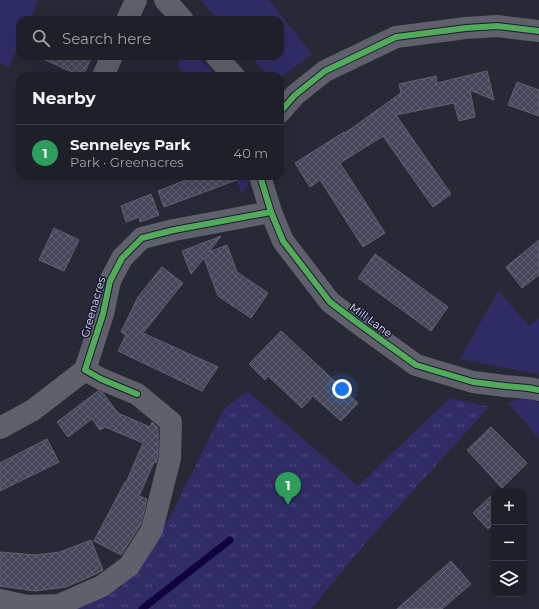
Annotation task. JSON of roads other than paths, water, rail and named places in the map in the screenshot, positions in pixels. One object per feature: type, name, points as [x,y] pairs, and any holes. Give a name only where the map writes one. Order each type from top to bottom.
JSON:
[{"type":"street","points":[[129,16],[136,0]]},
{"type":"street","points":[[165,0],[179,16]]},
{"type":"street","points":[[284,107],[295,95],[325,71],[396,37],[466,28],[497,26],[539,31]]},
{"type":"street","points":[[105,72],[110,60]]},
{"type":"street","points":[[220,60],[230,72]]},
{"type":"street","name":"Mill Lane","points":[[261,180],[271,212],[283,241],[330,302],[355,321],[416,365],[473,382],[539,390]]},
{"type":"street","name":"Greenacres","points":[[85,370],[103,314],[110,280],[122,258],[142,238],[174,230],[271,212]]},
{"type":"street","points":[[0,428],[33,410],[85,370],[101,379],[137,394],[171,422],[170,458],[152,530],[129,566],[102,586],[59,605],[28,606],[0,600]]},
{"type":"waterway","points":[[142,609],[230,540]]},
{"type":"place","name":"Senneleys Park","points":[[288,505]]}]
